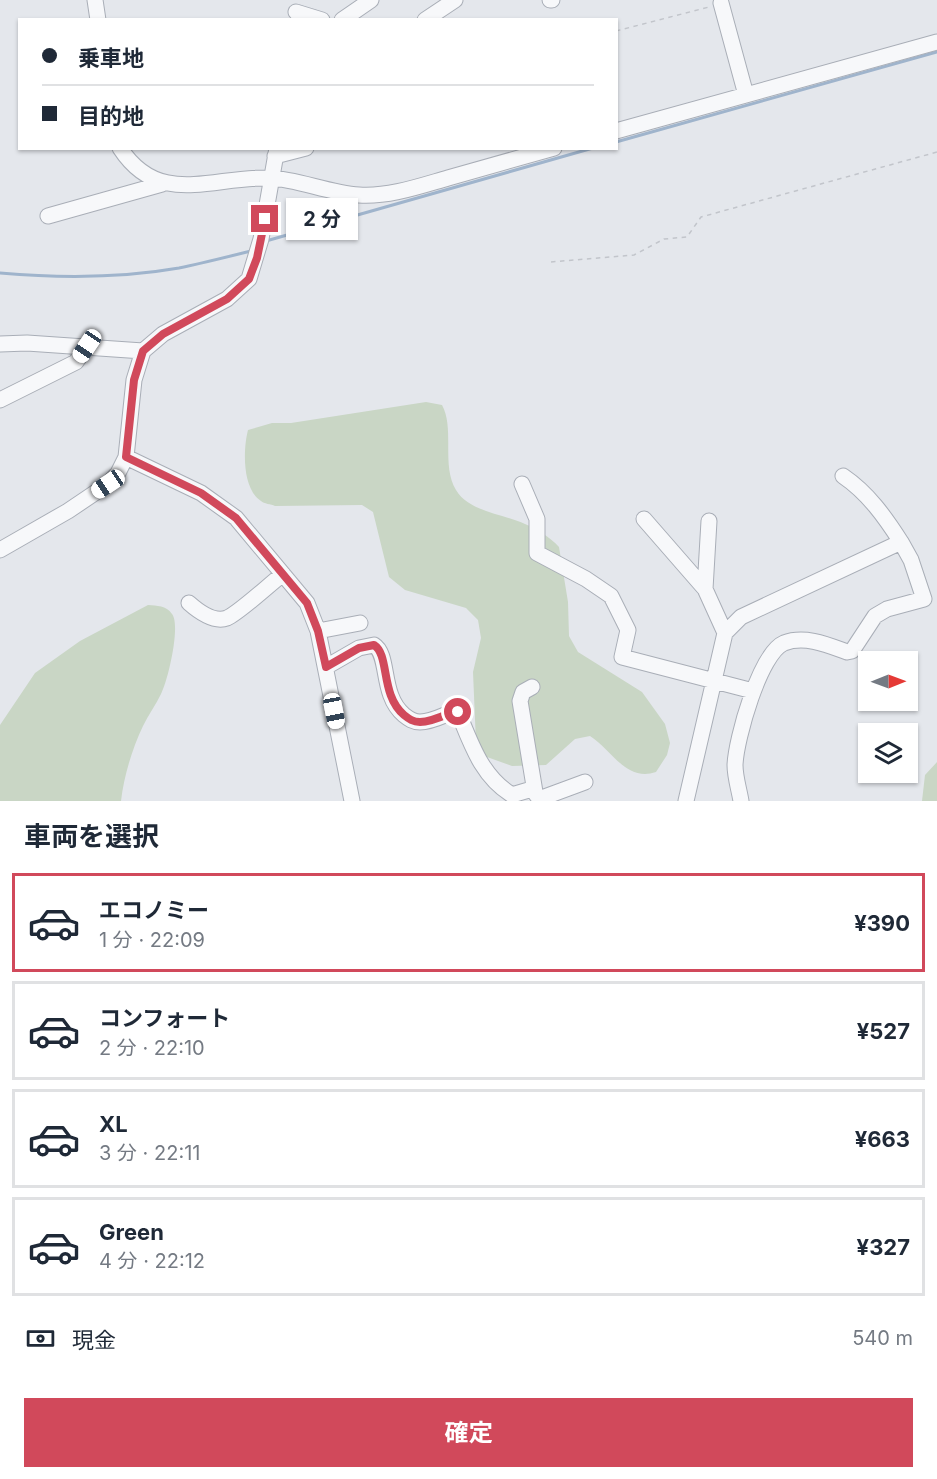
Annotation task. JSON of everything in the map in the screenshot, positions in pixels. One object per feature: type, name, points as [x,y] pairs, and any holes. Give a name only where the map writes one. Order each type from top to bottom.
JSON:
[{"type":"street","points":[[95,0],[98,18]]},
{"type":"street","points":[[345,18],[371,0]]},
{"type":"street","points":[[427,18],[444,3]]},
{"type":"street","points":[[721,3],[746,95]]},
{"type":"street","points":[[298,8],[318,18]]},
{"type":"street","points":[[618,130],[937,42]]},
{"type":"street","points":[[121,150],[130,165],[162,184]]},
{"type":"street","points":[[0,550],[68,511],[108,484],[126,457],[134,380],[143,351],[163,334],[227,299],[249,279],[261,239],[276,152],[291,150]]},
{"type":"street","points":[[48,216],[162,184],[182,185],[272,178],[330,192],[361,195],[384,193],[547,150]]},
{"type":"street","points":[[0,344],[27,343],[143,351]]},
{"type":"street","points":[[0,400],[76,362],[87,346]]},
{"type":"street","points":[[126,457],[201,493],[236,518],[307,603],[318,631],[352,801]]},
{"type":"street","points":[[741,801],[735,762],[753,690],[770,656],[778,646],[793,641],[807,640],[852,651],[875,616],[887,609],[924,599],[911,560],[901,542],[871,501],[855,484],[843,476]]},
{"type":"street","points":[[522,484],[537,519],[537,554],[586,579],[611,596],[628,630],[622,657],[753,690]]},
{"type":"street","points":[[644,519],[705,589],[725,633]]},
{"type":"street","points":[[705,589],[709,521]]},
{"type":"street","points":[[686,801],[725,633],[741,617],[901,542]]},
{"type":"street","points":[[189,603],[201,613],[214,618],[227,618],[283,574]]},
{"type":"street","points":[[318,631],[360,623]]},
{"type":"street","points":[[326,667],[367,645],[380,649],[386,687],[397,708],[412,721],[420,722],[458,712],[481,765],[492,780],[511,798],[528,789],[538,797]]},
{"type":"street","points":[[532,687],[523,692],[520,701],[538,797]]},
{"type":"street","points":[[538,797],[585,782]]},
{"type":"path","points":[[618,30],[721,3]]},
{"type":"path","points":[[551,262],[634,255],[664,239],[687,237],[700,217],[937,152]]},
{"type":"green space","points":[[426,402],[442,405],[446,415],[449,470],[456,490],[462,497],[478,508],[534,528],[559,547],[568,602],[569,636],[578,652],[642,692],[665,724],[670,743],[667,755],[656,772],[645,774],[628,769],[590,736],[575,739],[546,765],[512,766],[487,757],[476,743],[473,672],[481,638],[478,620],[466,608],[405,590],[389,577],[373,512],[362,505],[275,506],[262,502],[250,488],[245,458],[248,430],[272,423],[291,423]]},
{"type":"green space","points":[[148,605],[164,607],[170,611],[174,620],[174,641],[164,687],[135,744],[126,772],[121,801],[0,801],[0,725],[35,673],[80,641]]},
{"type":"green space","points":[[937,762],[937,801],[922,801],[925,775]]},
{"type":"waterway","points":[[618,141],[937,52]]},
{"type":"waterway","points":[[266,241],[586,150]]},
{"type":"waterway","points":[[0,273],[44,276],[135,274],[179,268],[251,251]]},
{"type":"route","points":[[265,219],[257,258],[249,279],[227,299],[163,334],[143,351],[134,380],[126,457],[201,493],[236,518],[307,603],[318,631],[326,667],[359,648],[374,645],[380,649],[383,656],[386,687],[393,704],[401,713],[412,721],[420,722],[458,712]]}]
